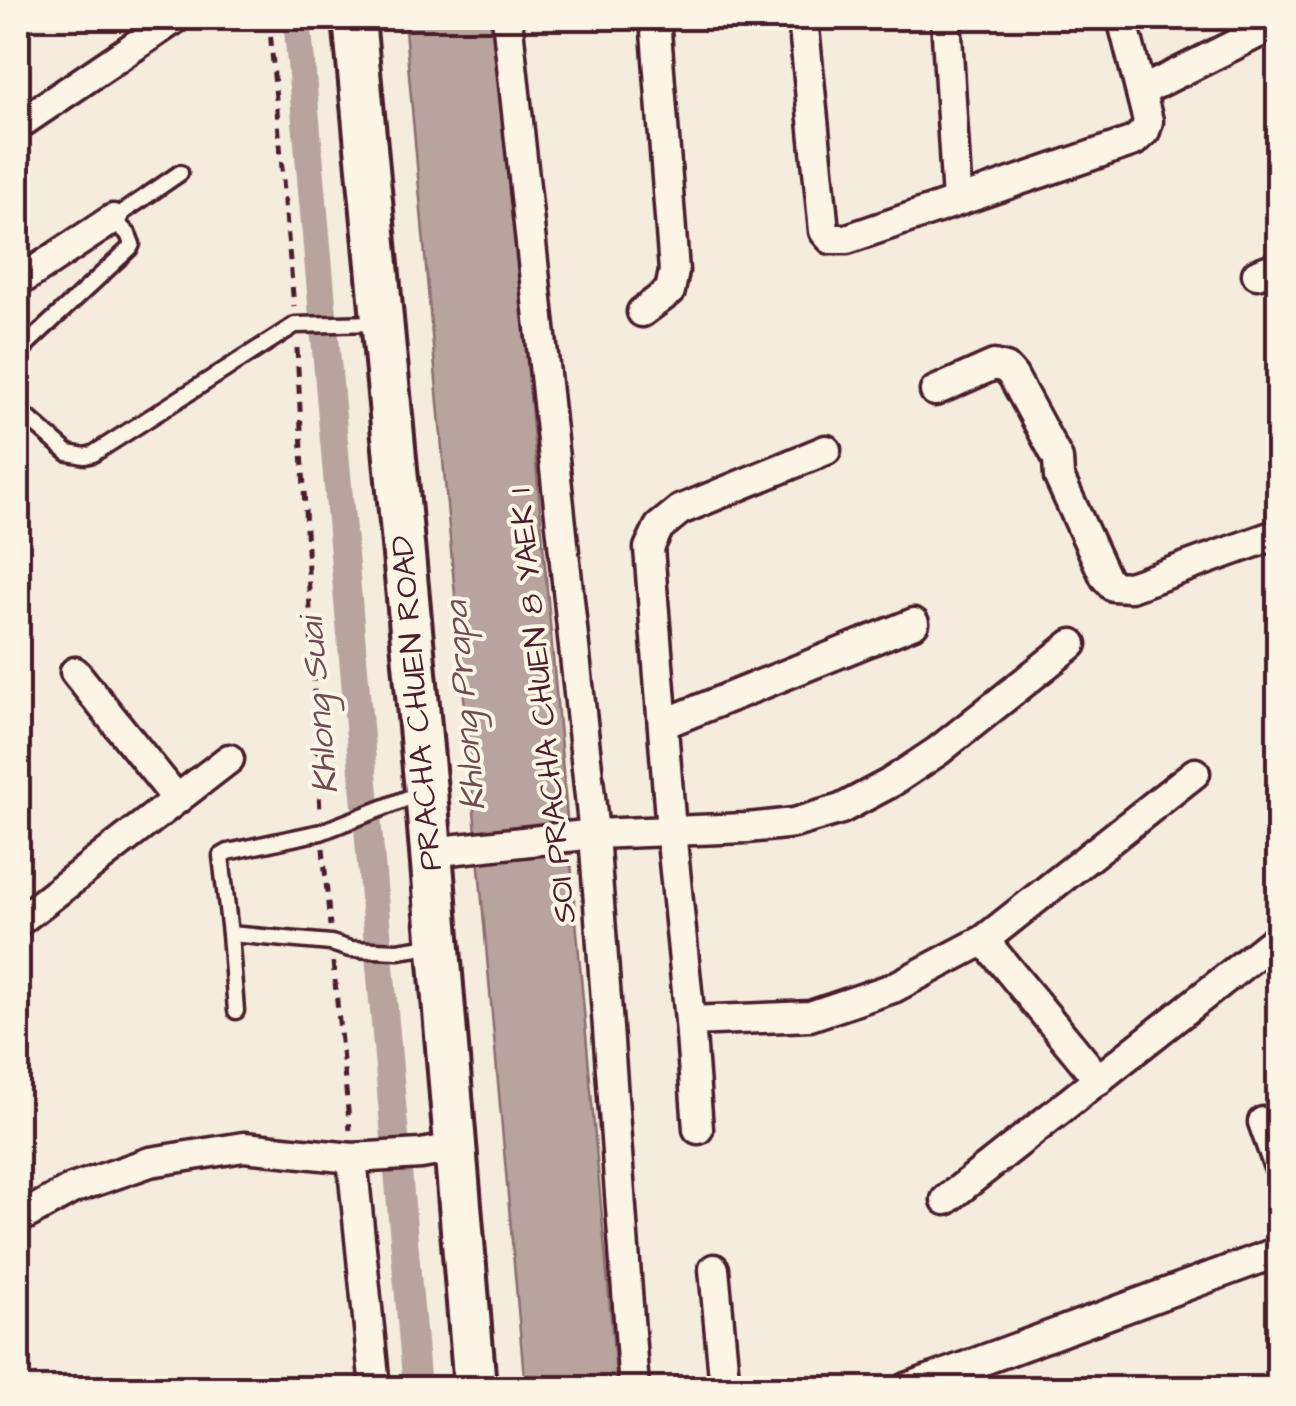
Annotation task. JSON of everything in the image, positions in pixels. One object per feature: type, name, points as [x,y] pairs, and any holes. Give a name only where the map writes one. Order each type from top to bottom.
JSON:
[{"type":"main road","name":"PRACHA CHUEN ROAD","points":[[354,18],[366,324],[426,791],[451,850],[438,944],[438,1151],[475,1388]]},
{"type":"street","points":[[18,125],[176,18]]},
{"type":"street","name":"SOI PRACHA CHUEN 8 YAEK 1","points":[[507,18],[634,1388]]},
{"type":"street","points":[[642,312],[670,291],[674,270],[655,18]]},
{"type":"street","points":[[803,18],[824,231],[832,238],[847,239],[1134,141],[1148,127],[1122,18]]},
{"type":"street","points":[[946,18],[956,200]]},
{"type":"street","points":[[1142,91],[1278,23]]},
{"type":"street","points":[[18,282],[112,219]]},
{"type":"street","points":[[935,391],[994,365],[1006,368],[1058,459],[1059,477],[1104,577],[1113,586],[1130,588],[1278,534]]},
{"type":"street","points":[[698,1128],[649,548],[659,528],[680,510],[826,450]]},
{"type":"street","points":[[663,724],[914,624]]},
{"type":"street","points":[[451,850],[584,835],[794,823],[841,809],[938,751],[1072,644]]},
{"type":"street","points":[[75,672],[177,799]]},
{"type":"street","points":[[18,922],[229,759]]},
{"type":"street","points":[[690,1021],[810,1016],[894,988],[984,940],[1195,773]]},
{"type":"street","points":[[946,1200],[1278,937]]},
{"type":"street","points":[[984,940],[1099,1080]]},
{"type":"street","points":[[1263,1122],[1278,1164]]},
{"type":"street","points":[[18,1219],[72,1188],[150,1162],[244,1147],[360,1158],[438,1151]]},
{"type":"street","points":[[360,1158],[375,1388]]},
{"type":"street","points":[[907,1388],[1278,1252]]},
{"type":"street","points":[[714,1269],[725,1388]]},
{"type":"lane","points":[[18,358],[28,343],[130,248],[128,234],[112,219],[180,173]]},
{"type":"lane","points":[[18,409],[68,453],[85,456],[295,325],[366,324]]},
{"type":"lane","points":[[236,1011],[222,854],[328,830],[426,791]]},
{"type":"lane","points":[[230,934],[331,943],[350,949],[398,951],[438,944]]},
{"type":"path","points":[[269,18],[295,325],[328,830],[331,943],[360,1158]]},
{"type":"water","name":"Khlong Prapa","points":[[404,18],[497,18],[617,1388],[525,1388]]},
{"type":"waterway","name":"Khlong Suai","points":[[297,18],[417,1388]]}]
